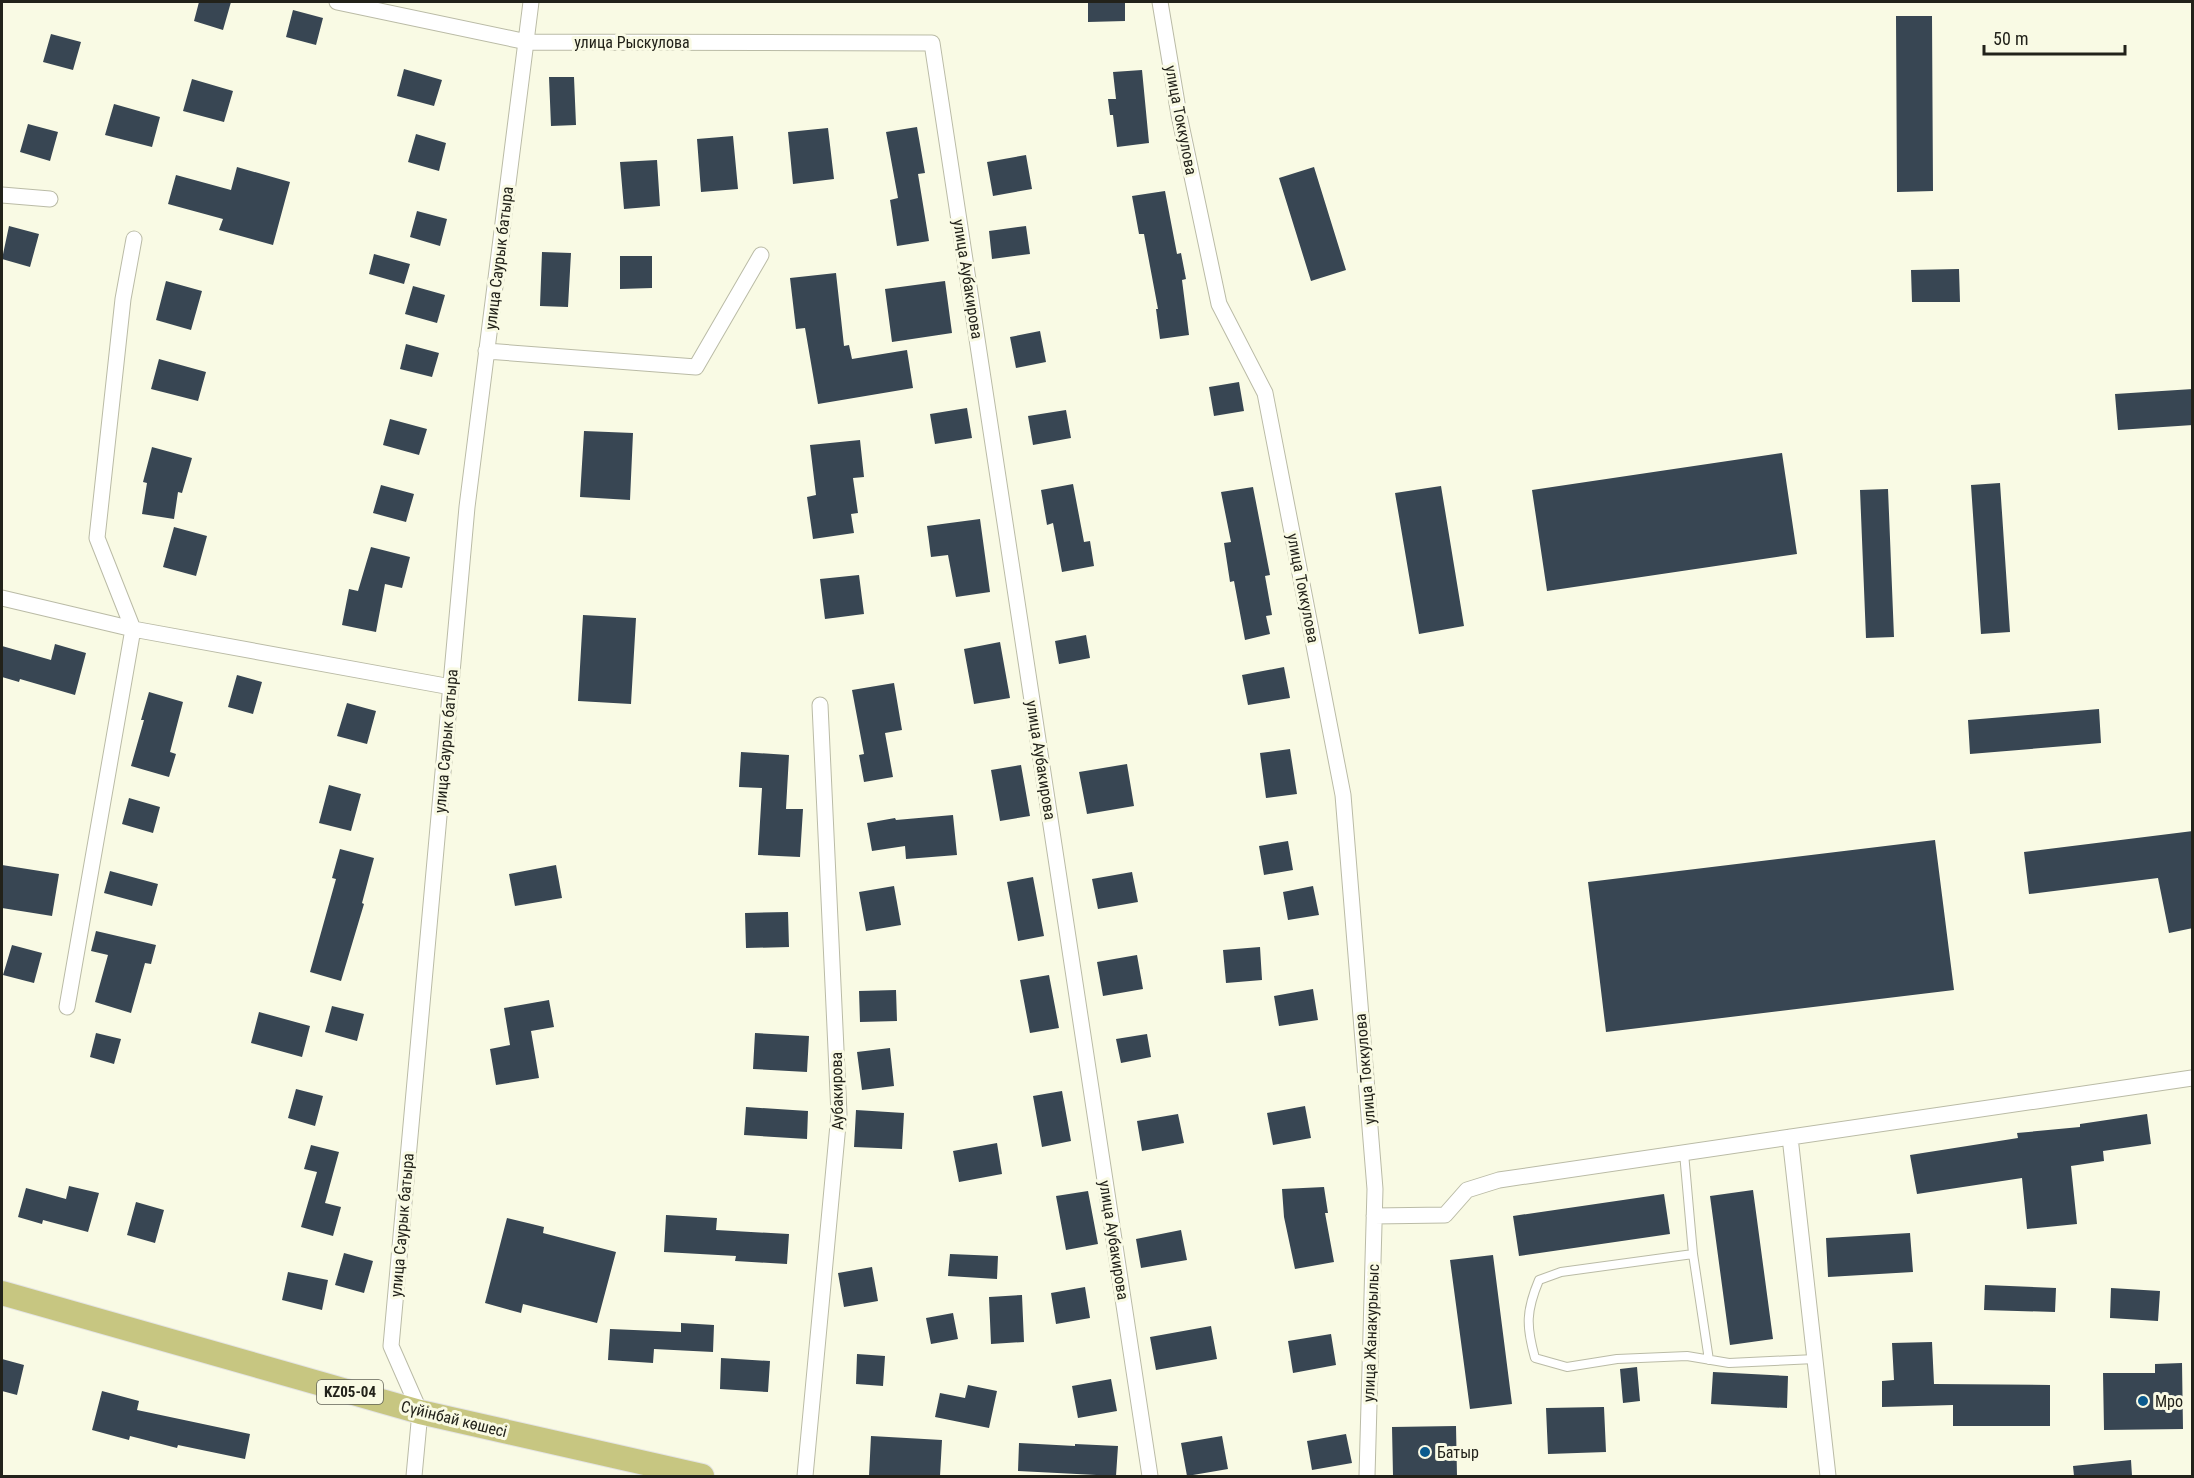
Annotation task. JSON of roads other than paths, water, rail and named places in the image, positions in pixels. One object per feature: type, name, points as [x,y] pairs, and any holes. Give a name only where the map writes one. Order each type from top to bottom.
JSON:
[{"type":"main road","name":"Сүйінбай көшесі","points":[[2,1293],[420,1412],[702,1476]]},
{"type":"street","name":"улица Рыскулова","points":[[337,2],[527,42],[932,43]]},
{"type":"street","name":"улица Саурык батыра","points":[[414,1476],[420,1412],[391,1346],[467,507],[531,2]]},
{"type":"street","name":"улица Токкулова","points":[[1160,2],[1179,115],[1219,304],[1265,393],[1343,795],[1375,1189]]},
{"type":"street","name":"улица Аубакирова","points":[[932,43],[1150,1476]]},
{"type":"street","points":[[2,195],[50,199]]},
{"type":"street","points":[[67,1007],[133,629],[97,538],[123,299],[134,239]]},
{"type":"street","points":[[486,351],[696,367],[761,255]]},
{"type":"street","points":[[2,598],[133,629],[451,687]]},
{"type":"street","name":"Аубакирова","points":[[805,1476],[839,1114],[820,705]]},
{"type":"street","points":[[1374,1216],[1445,1215],[1467,1190],[1498,1180],[2193,1078]]},
{"type":"street","points":[[1790,1137],[1828,1476]]},
{"type":"street","name":"улица Жанакурылыс","points":[[1367,1476],[1375,1189]]},
{"type":"lane","points":[[1684,1153],[1694,1254],[1709,1360]]},
{"type":"lane","points":[[1694,1254],[1561,1272],[1539,1280],[1529,1303],[1528,1334],[1535,1358],[1567,1367],[1617,1359],[1687,1356],[1730,1363],[1815,1359]]},
{"type":"place","name":"Мро","points":[[2143,1401]]},
{"type":"place","name":"Батыр","points":[[1425,1452]]}]
